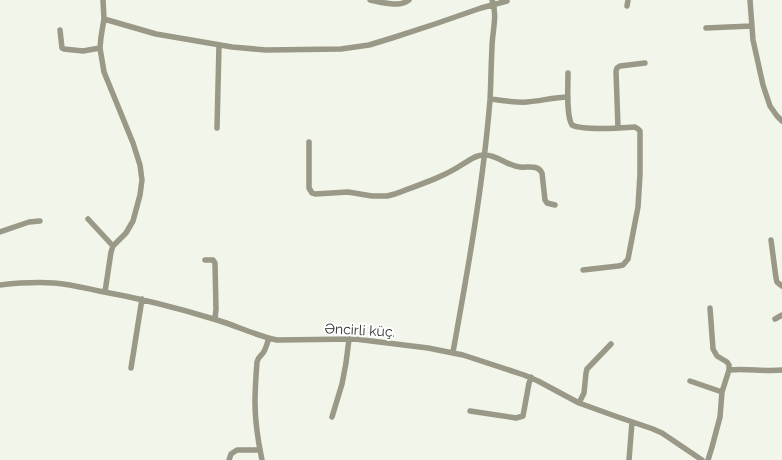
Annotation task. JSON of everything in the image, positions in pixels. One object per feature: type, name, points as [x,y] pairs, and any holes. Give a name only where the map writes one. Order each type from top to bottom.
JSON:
[{"type":"street","points":[[104,0],[104,20],[100,48],[106,78],[133,143],[142,175],[140,195],[133,221],[126,233],[113,246],[111,252],[105,292]]},
{"type":"street","points":[[370,0],[399,4],[409,0]]},
{"type":"street","points":[[750,0],[751,26],[763,85],[767,98],[774,112],[782,121]]},
{"type":"street","points":[[104,20],[156,34],[247,49],[323,50],[358,47],[392,38],[481,8],[493,2],[507,1]]},
{"type":"street","points":[[453,352],[467,276],[484,154],[490,99],[495,11],[493,2]]},
{"type":"street","points":[[706,28],[751,26]]},
{"type":"street","points":[[60,30],[62,48],[64,49],[83,51],[100,48]]},
{"type":"street","points":[[217,128],[219,45]]},
{"type":"street","points":[[618,128],[617,68],[620,66],[645,63]]},
{"type":"street","points":[[568,73],[568,97],[570,121],[572,126],[618,128],[635,127],[640,131],[638,207],[628,259],[623,265],[583,270]]},
{"type":"street","points":[[490,99],[527,102],[568,97]]},
{"type":"street","points":[[309,142],[309,188],[312,193],[315,194],[348,192],[372,196],[388,196],[438,178],[473,158],[484,154],[495,157],[517,167],[532,167],[541,170],[546,203],[555,205]]},
{"type":"street","points":[[88,219],[113,246]]},
{"type":"street","points":[[0,232],[29,222],[40,220]]},
{"type":"street","points":[[770,240],[777,282],[782,286]]},
{"type":"street","points":[[205,260],[213,260],[215,263],[215,319]]},
{"type":"street","name":"Əncirli küç.","points":[[0,285],[32,282],[55,283],[142,299],[215,319],[269,338],[284,341],[349,339],[453,352],[531,377],[580,403],[648,427],[657,431],[702,460]]},
{"type":"street","points":[[130,368],[142,299]]},
{"type":"street","points":[[708,460],[720,417],[722,392],[729,370],[729,365],[727,362],[717,356],[713,349],[710,308]]},
{"type":"street","points":[[775,319],[782,315]]},
{"type":"street","points":[[262,460],[255,402],[257,362],[258,358],[264,352],[269,338]]},
{"type":"street","points":[[332,417],[342,384],[349,339]]},
{"type":"street","points":[[580,403],[584,393],[587,369],[610,344]]},
{"type":"street","points":[[729,370],[782,370]]},
{"type":"street","points":[[470,411],[516,418],[523,416],[531,377]]},
{"type":"street","points":[[690,381],[722,392]]},
{"type":"street","points":[[629,460],[632,422]]},
{"type":"street","points":[[230,460],[231,454],[237,450],[260,450]]}]
